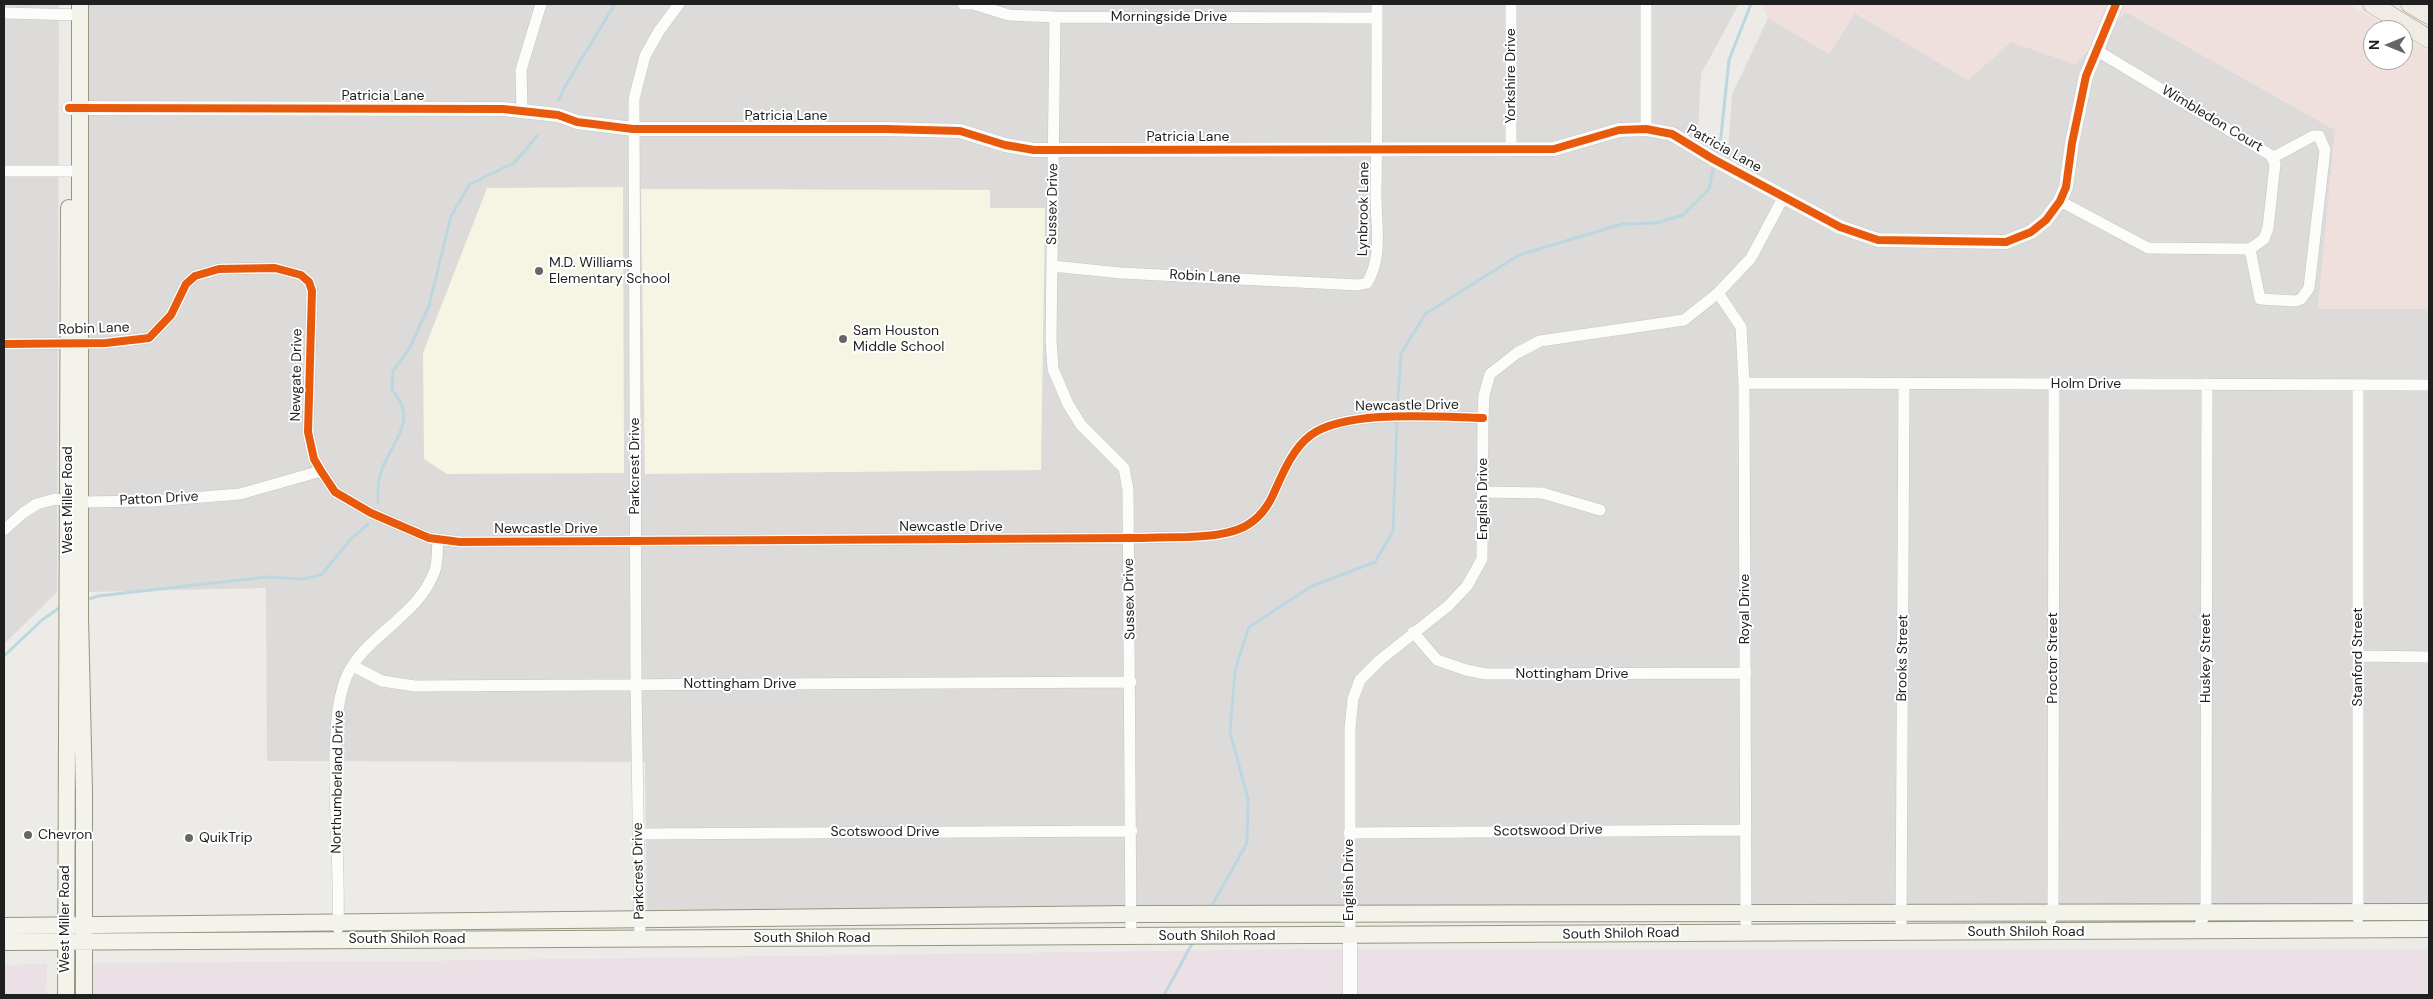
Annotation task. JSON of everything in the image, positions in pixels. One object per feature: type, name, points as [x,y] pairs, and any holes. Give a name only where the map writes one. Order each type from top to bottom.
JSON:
[{"type":"main road","points":[[2372,4],[2429,38]]},
{"type":"main road","points":[[2410,4],[2429,15]]},
{"type":"main road","name":"West Miller Road","points":[[66,995],[65,934],[74,501],[75,9]]},
{"type":"main road","name":"West Miller Road","points":[[74,501],[84,792],[84,995]]},
{"type":"main road","name":"South Shiloh Road","points":[[4,926],[65,934],[84,942],[640,920],[1349,913],[2429,912]]},
{"type":"main road","name":"South Shiloh Road","points":[[4,942],[65,934],[84,925],[640,940],[2429,930]]},
{"type":"street","points":[[522,110],[521,70],[541,4]]},
{"type":"street","name":"Parkcrest Drive","points":[[640,940],[636,685],[634,99],[645,56],[659,31],[679,4]]},
{"type":"street","name":"Morningside Drive","points":[[963,4],[973,4],[1009,15],[1055,17],[1377,18]]},
{"type":"street","name":"Lynbrook Lane","points":[[1358,285],[1367,283],[1375,264],[1378,242],[1377,4]]},
{"type":"street","name":"Yorkshire Drive","points":[[1511,4],[1511,149]]},
{"type":"street","points":[[1646,4],[1646,129]]},
{"type":"street","name":"Patricia Lane","points":[[74,108],[522,110],[558,115],[577,122],[633,129],[886,129],[960,131],[1006,145],[1034,150],[1554,149],[1620,130],[1646,129],[1672,134],[1717,161],[1840,227],[1878,240],[2006,242],[2031,232],[2046,220],[2060,201],[2069,174],[2072,143],[2086,76],[2116,4]]},
{"type":"street","points":[[4,13],[75,9]]},
{"type":"street","name":"Sussex Drive","points":[[1055,17],[1052,266],[1053,370],[1068,404],[1081,425],[1124,468],[1128,490],[1130,538],[1132,936]]},
{"type":"street","name":"Wimbledon Court","points":[[2096,50],[2272,158],[2275,164],[2268,228],[2264,240],[2250,249]]},
{"type":"street","points":[[2060,201],[2148,248],[2250,249],[2260,299],[2296,301],[2310,288],[2325,150],[2319,136],[2314,136],[2272,158]]},
{"type":"street","points":[[4,171],[74,171]]},
{"type":"street","name":"English Drive","points":[[1350,937],[1350,728],[1353,699],[1360,680],[1413,632],[1448,606],[1467,586],[1482,559],[1483,418],[1484,395],[1490,374],[1517,353],[1540,341],[1684,320],[1718,293],[1751,258],[1784,196]]},
{"type":"street","name":"Robin Lane","points":[[1052,266],[1121,273],[1358,285]]},
{"type":"street","name":"Robin Lane","points":[[4,344],[133,341],[149,338],[171,315],[186,284],[195,276],[219,269],[275,268],[301,275]]},
{"type":"street","name":"Newgate Drive","points":[[301,275],[309,282],[312,291],[308,432],[314,459],[335,492],[371,513]]},
{"type":"street","name":"Royal Drive","points":[[1718,293],[1741,327],[1744,383],[1746,933]]},
{"type":"street","name":"Holm Drive","points":[[1744,383],[2429,385]]},
{"type":"street","name":"Brooks Street","points":[[1901,932],[1904,383]]},
{"type":"street","name":"Proctor Street","points":[[2046,932],[2053,912],[2054,384]]},
{"type":"street","name":"Huskey Street","points":[[2197,931],[2206,912],[2207,384]]},
{"type":"street","name":"Stanford Street","points":[[2358,384],[2358,930]]},
{"type":"street","name":"Newcastle Drive","points":[[371,513],[409,530],[438,540],[531,543],[1221,536],[1236,532],[1254,522],[1268,504],[1284,469],[1311,435],[1338,422],[1360,418],[1395,417],[1483,418]]},
{"type":"street","name":"Patton Drive","points":[[4,530],[23,513],[37,504],[55,499],[74,501],[153,501],[240,494],[321,471]]},
{"type":"street","points":[[1483,492],[1542,493],[1600,510]]},
{"type":"street","name":"Northumberland Drive","points":[[339,931],[335,791],[337,711],[346,678],[353,666],[367,649],[406,614],[420,597],[435,570],[438,540]]},
{"type":"street","name":"Nottingham Drive","points":[[1413,632],[1437,660],[1466,670],[1486,674],[1746,673]]},
{"type":"street","points":[[2358,656],[2429,657]]},
{"type":"street","name":"Nottingham Drive","points":[[353,666],[382,681],[406,685],[1131,682]]},
{"type":"street","name":"Scotswood Drive","points":[[1349,834],[1746,830]]},
{"type":"street","name":"Scotswood Drive","points":[[638,834],[1132,831]]},
{"type":"street","points":[[1350,937],[1350,995]]},
{"type":"shaded area","points":[[4,4],[59,4],[57,592],[4,644]]},
{"type":"shaded area","points":[[87,4],[1739,4],[1701,74],[1698,133],[1728,150],[1732,95],[1768,18],[1829,54],[1855,13],[1968,80],[2011,42],[2075,64],[2126,12],[2335,130],[2318,309],[2429,309],[2429,905],[647,911],[645,762],[267,761],[266,588],[86,592]]},
{"type":"shaded area","points":[[1761,4],[2349,4],[2376,20],[2363,20],[2363,70],[2413,70],[2413,42],[2429,52],[2429,309],[2318,309],[2335,130],[2126,12],[2075,64],[2011,42],[1968,80],[1855,13],[1829,54],[1768,18]]},
{"type":"shaded area","name":"M.D. Williams Elementary School","points":[[623,187],[624,473],[447,474],[424,459],[423,353],[487,188]]},
{"type":"shaded area","name":"Sam Houston Middle School","points":[[641,189],[990,190],[990,208],[1045,208],[1041,470],[645,474]]},
{"type":"shaded area","points":[[1305,949],[2429,949],[2429,995],[89,995],[89,963],[418,961]]},
{"type":"shaded area","points":[[47,964],[46,995],[4,995],[4,965]]},
{"type":"waterway","points":[[559,100],[565,86],[615,4]]},
{"type":"waterway","points":[[1716,156],[1721,136],[1729,60],[1751,4]]},
{"type":"waterway","points":[[378,503],[380,476],[385,461],[401,431],[403,421],[404,412],[400,401],[392,390],[393,371],[409,349],[429,306],[451,216],[470,184],[514,163],[537,136]]},
{"type":"waterway","points":[[1397,413],[1401,354],[1425,314],[1519,255],[1622,224],[1656,223],[1683,215],[1709,189],[1714,165]]},
{"type":"waterway","points":[[1211,907],[1247,843],[1248,799],[1230,732],[1235,670],[1249,627],[1312,586],[1375,562],[1393,531],[1397,420]]},
{"type":"waterway","points":[[86,600],[98,596],[267,577],[304,579],[322,574],[350,540],[368,524]]},
{"type":"waterway","points":[[4,656],[42,620],[62,606]]},
{"type":"waterway","points":[[1164,995],[1193,942]]},
{"type":"cycle path","points":[[69,108],[503,109],[558,115],[577,122],[633,129],[886,129],[960,131],[1005,145],[1034,150],[1554,149],[1619,130],[1646,129],[1672,134],[1713,159],[1840,227],[1878,240],[2006,242],[2031,232],[2046,220],[2060,201],[2066,187],[2072,143],[2086,76],[2116,4]]},
{"type":"cycle path","points":[[4,344],[106,343],[149,338],[171,315],[186,284],[195,276],[219,269],[275,268],[301,275],[309,282],[312,291],[308,432],[314,459],[321,471],[335,492],[371,513],[429,538],[460,542],[1137,538],[1214,535],[1237,530],[1257,518],[1266,508],[1298,447],[1311,435],[1327,427],[1347,421],[1394,416],[1483,418]]},
{"type":"place","name":"M.D. Williams Elementary School","points":[[539,271]]},
{"type":"place","name":"Sam Houston Middle School","points":[[843,339]]},
{"type":"place","name":"Chevron","points":[[28,835]]},
{"type":"place","name":"QuikTrip","points":[[189,838]]}]
